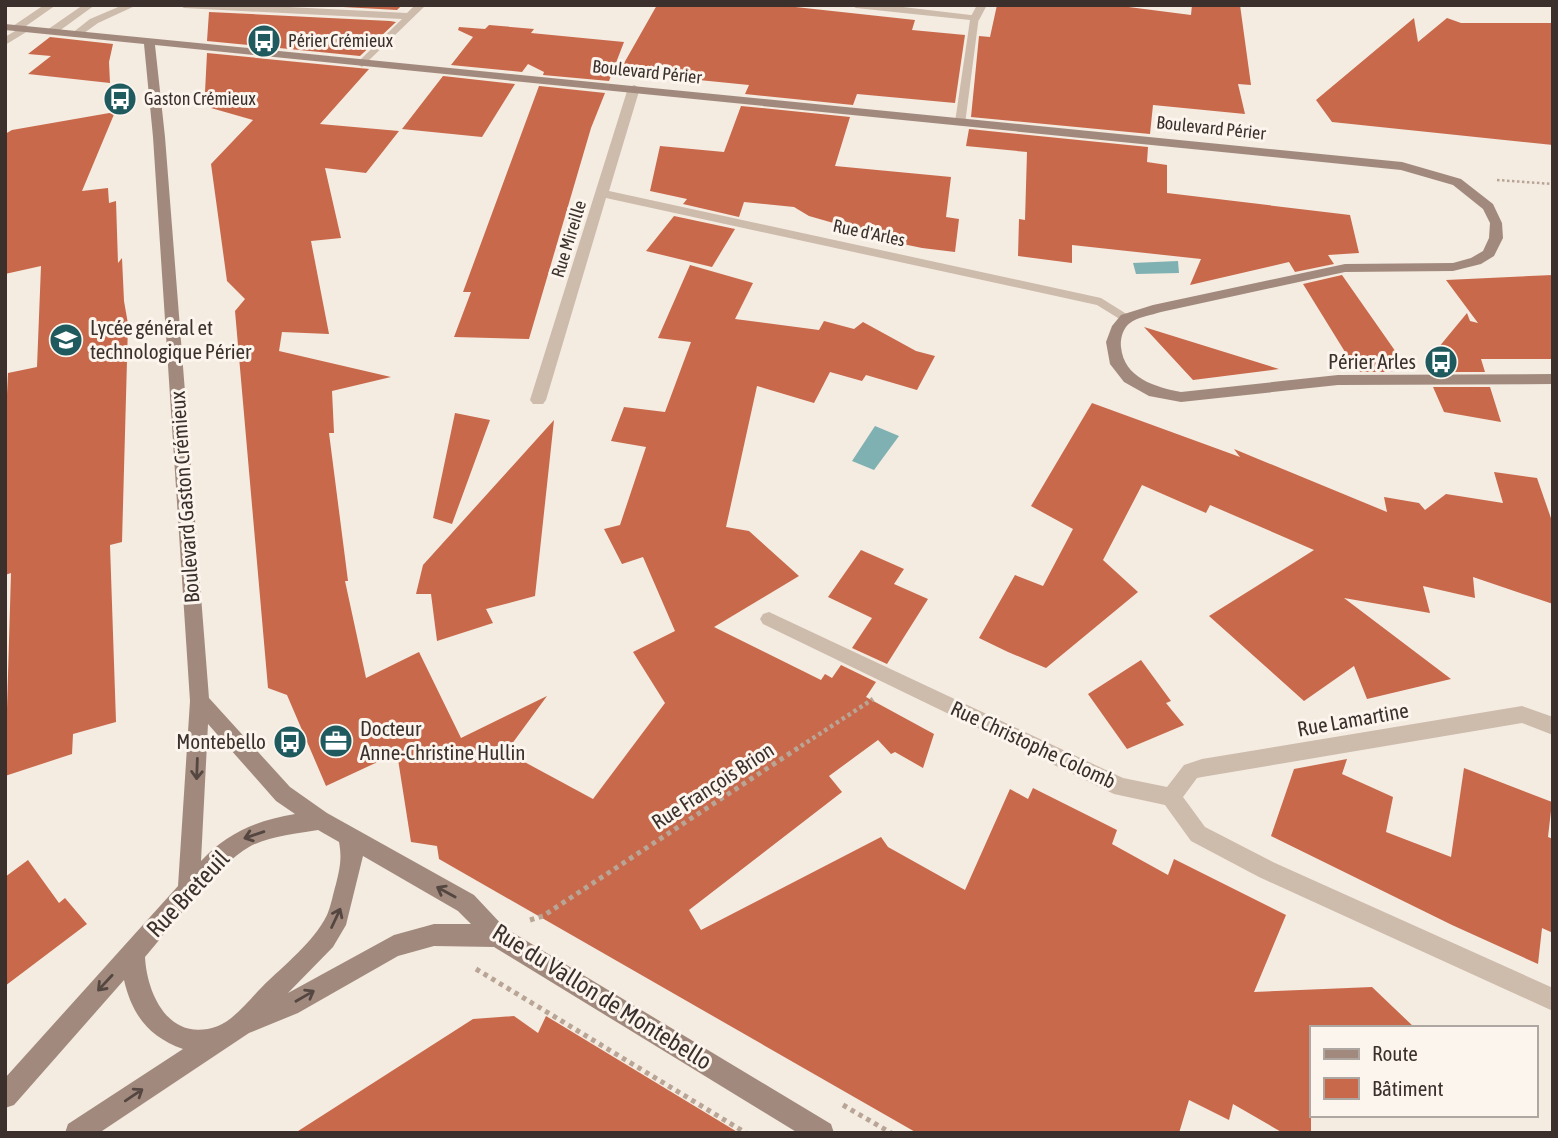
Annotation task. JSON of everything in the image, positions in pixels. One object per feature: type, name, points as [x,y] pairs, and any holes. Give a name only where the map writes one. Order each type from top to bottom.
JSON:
[{"type":"street","points":[[5,42],[16,28],[51,5]]},
{"type":"street","points":[[51,32],[90,5]]},
{"type":"street","points":[[76,34],[93,21],[132,5]]},
{"type":"street","points":[[184,5],[410,16]]},
{"type":"street","points":[[362,64],[421,5]]},
{"type":"street","points":[[856,5],[975,18]]},
{"type":"street","points":[[961,122],[975,18],[982,5]]},
{"type":"street","name":"Boulevard Périer","points":[[16,28],[1402,166],[1457,183],[1489,207],[1496,223],[1496,238],[1489,253],[1476,261],[1453,267],[1345,268],[1126,317]]},
{"type":"street","name":"Boulevard Gaston Crémieux","points":[[149,41],[160,150],[200,701],[190,891]]},
{"type":"street","name":"Rue Mireille","points":[[538,400],[634,88]]},
{"type":"street","name":"Rue d'Arles","points":[[601,193],[1101,302],[1126,317]]},
{"type":"street","points":[[1126,317],[1117,329],[1113,342],[1115,361],[1129,378],[1154,391],[1181,397],[1338,380],[1553,379]]},
{"type":"street","name":"Rue Christophe Colomb","points":[[769,619],[1121,787],[1171,797]]},
{"type":"street","points":[[77,1133],[243,1023],[325,939],[338,917],[353,859],[348,837],[277,788],[200,701]]},
{"type":"street","name":"Rue Lamartine","points":[[1171,797],[1191,771],[1202,768],[1522,714],[1553,726]]},
{"type":"street","points":[[1171,797],[1198,834],[1267,870],[1553,1000]]},
{"type":"street","name":"Rue Breteuil","points":[[5,1096],[221,855],[244,838],[283,826],[320,820]]},
{"type":"street","name":"Rue du Vallon de Montebello","points":[[348,837],[466,903],[496,936],[822,1133]]},
{"type":"street","points":[[243,1023],[290,1005],[394,946],[434,935],[496,936]]},
{"type":"street","name":"Rue Breteuil","points":[[133,954],[138,996],[153,1020],[191,1040],[222,1037]]},
{"type":"path","name":"Rue François Brion","points":[[543,916],[900,682]]},
{"type":"path","points":[[496,936],[474,968],[746,1133]]},
{"type":"water","points":[[1178,261],[1179,273],[1136,274],[1133,263]]},
{"type":"water","points":[[875,426],[899,436],[874,470],[852,461]]},
{"type":"building","points":[[307,5],[402,5],[397,10]]},
{"type":"building","points":[[657,5],[777,5],[915,20],[912,30],[965,35],[955,103],[857,94],[853,105],[745,94],[749,85],[619,72]]},
{"type":"building","points":[[997,5],[1113,5],[1191,15],[1192,5],[1240,5],[1251,85],[1238,84],[1245,114],[1153,105],[1150,134],[971,117],[979,36],[990,37]]},
{"type":"building","points":[[209,12],[396,22],[360,56],[207,41]]},
{"type":"building","points":[[1414,18],[1418,42],[1447,18],[1461,23],[1553,23],[1553,145],[1332,122],[1316,100]]},
{"type":"building","points":[[489,25],[534,29],[531,33],[624,42],[609,81],[543,75],[544,72],[528,64],[522,72],[451,65],[473,37],[458,30],[459,27],[485,29]]},
{"type":"building","points":[[50,37],[113,44],[109,62],[110,83],[28,74],[51,56],[28,54]]},
{"type":"building","points":[[207,53],[369,69],[320,124],[399,131],[366,173],[325,168],[341,238],[311,241],[329,334],[282,332],[279,351],[391,377],[332,391],[334,433],[329,433],[348,581],[345,581],[366,678],[419,652],[461,738],[547,696],[506,752],[593,799],[665,703],[633,652],[675,631],[643,557],[622,564],[604,529],[620,525],[646,447],[611,441],[624,407],[665,412],[691,342],[658,338],[690,265],[753,283],[735,319],[819,330],[824,321],[854,329],[863,322],[916,351],[935,356],[917,390],[866,375],[862,381],[830,372],[814,403],[757,386],[726,527],[749,531],[799,576],[714,627],[821,680],[825,674],[832,678],[841,665],[876,682],[866,697],[934,734],[923,768],[895,752],[891,754],[878,740],[829,776],[842,792],[689,910],[701,930],[881,837],[888,847],[965,890],[1010,789],[1028,799],[1033,788],[1117,830],[1112,844],[1168,875],[1174,859],[1286,915],[1254,992],[1372,987],[1413,1026],[1310,1026],[1311,1133],[1283,1133],[1233,1104],[1229,1120],[1189,1100],[1179,1133],[917,1133],[439,859],[437,846],[411,842],[397,753],[326,786],[287,695],[268,688],[235,311],[245,299],[227,281],[211,164],[253,120],[211,108],[211,93],[205,92]]},
{"type":"building","points":[[443,76],[515,84],[482,137],[402,129]]},
{"type":"building","points":[[539,86],[605,93],[591,128],[529,339],[454,337],[471,292],[463,292]]},
{"type":"building","points":[[741,106],[850,117],[835,166],[951,177],[946,217],[959,219],[955,252],[836,230],[837,224],[809,216],[794,207],[744,202],[739,217],[683,204],[687,199],[650,191],[660,146],[724,152]]},
{"type":"building","points":[[115,112],[82,191],[108,188],[109,203],[116,201],[118,263],[122,258],[128,324],[122,542],[110,545],[116,722],[73,734],[72,754],[5,776],[11,573],[5,575],[8,373],[37,367],[41,266],[5,274],[5,134],[12,130]]},
{"type":"building","points":[[969,129],[1148,147],[1147,162],[1167,165],[1167,193],[1350,215],[1359,253],[1328,255],[1334,264],[1295,272],[1289,262],[1190,285],[1201,259],[1072,245],[1072,263],[1018,256],[1019,219],[1025,220],[1027,152],[966,146]]},
{"type":"building","points":[[674,216],[735,229],[712,267],[646,251]]},
{"type":"building","points":[[1342,275],[1398,355],[1392,372],[1360,372],[1357,359],[1350,360],[1303,284]]},
{"type":"building","points":[[1553,275],[1553,359],[1481,359],[1485,372],[1427,372],[1424,365],[1467,313],[1470,321],[1478,323],[1446,280]]},
{"type":"building","points":[[1144,327],[1279,369],[1193,380]]},
{"type":"building","points":[[1433,387],[1490,387],[1501,422],[1444,412]]},
{"type":"building","points":[[1092,403],[1240,457],[1234,449],[1387,512],[1384,497],[1419,503],[1425,510],[1446,494],[1503,503],[1494,472],[1537,478],[1553,524],[1553,604],[1473,577],[1475,598],[1423,586],[1430,613],[1344,598],[1451,679],[1367,699],[1354,666],[1304,701],[1209,616],[1314,550],[1210,505],[1206,513],[1142,485],[1103,560],[1138,592],[1046,668],[1008,652],[979,638],[1015,575],[1043,586],[1073,529],[1031,506]]},
{"type":"building","points":[[455,413],[490,420],[452,524],[433,518]]},
{"type":"building","points":[[554,420],[535,596],[486,609],[493,623],[437,641],[431,594],[416,594],[423,565]]},
{"type":"building","points":[[861,550],[904,569],[894,584],[928,599],[887,664],[852,648],[872,618],[828,597]]},
{"type":"building","points":[[1141,660],[1171,701],[1166,703],[1184,725],[1127,749],[1088,694]]},
{"type":"building","points":[[1347,759],[1342,774],[1393,797],[1386,832],[1451,857],[1464,768],[1552,802],[1548,837],[1553,839],[1553,933],[1542,928],[1538,964],[1271,836],[1294,769]]},
{"type":"building","points":[[28,860],[59,903],[65,898],[87,924],[5,986],[5,877]]},
{"type":"building","points":[[514,1016],[538,1033],[546,1016],[739,1133],[295,1133],[473,1019]]},
{"type":"place","name":"Périer Crémieux","points":[[264,41]]},
{"type":"place","name":"Gaston Crémieux","points":[[120,99]]},
{"type":"place","name":"Lycée général et technologique Périer","points":[[66,340]]},
{"type":"place","name":"Périer Arles","points":[[1441,362]]},
{"type":"place","name":"Docteur Anne-Christine Hullin","points":[[336,741]]},
{"type":"place","name":"Montebello","points":[[290,742]]}]
